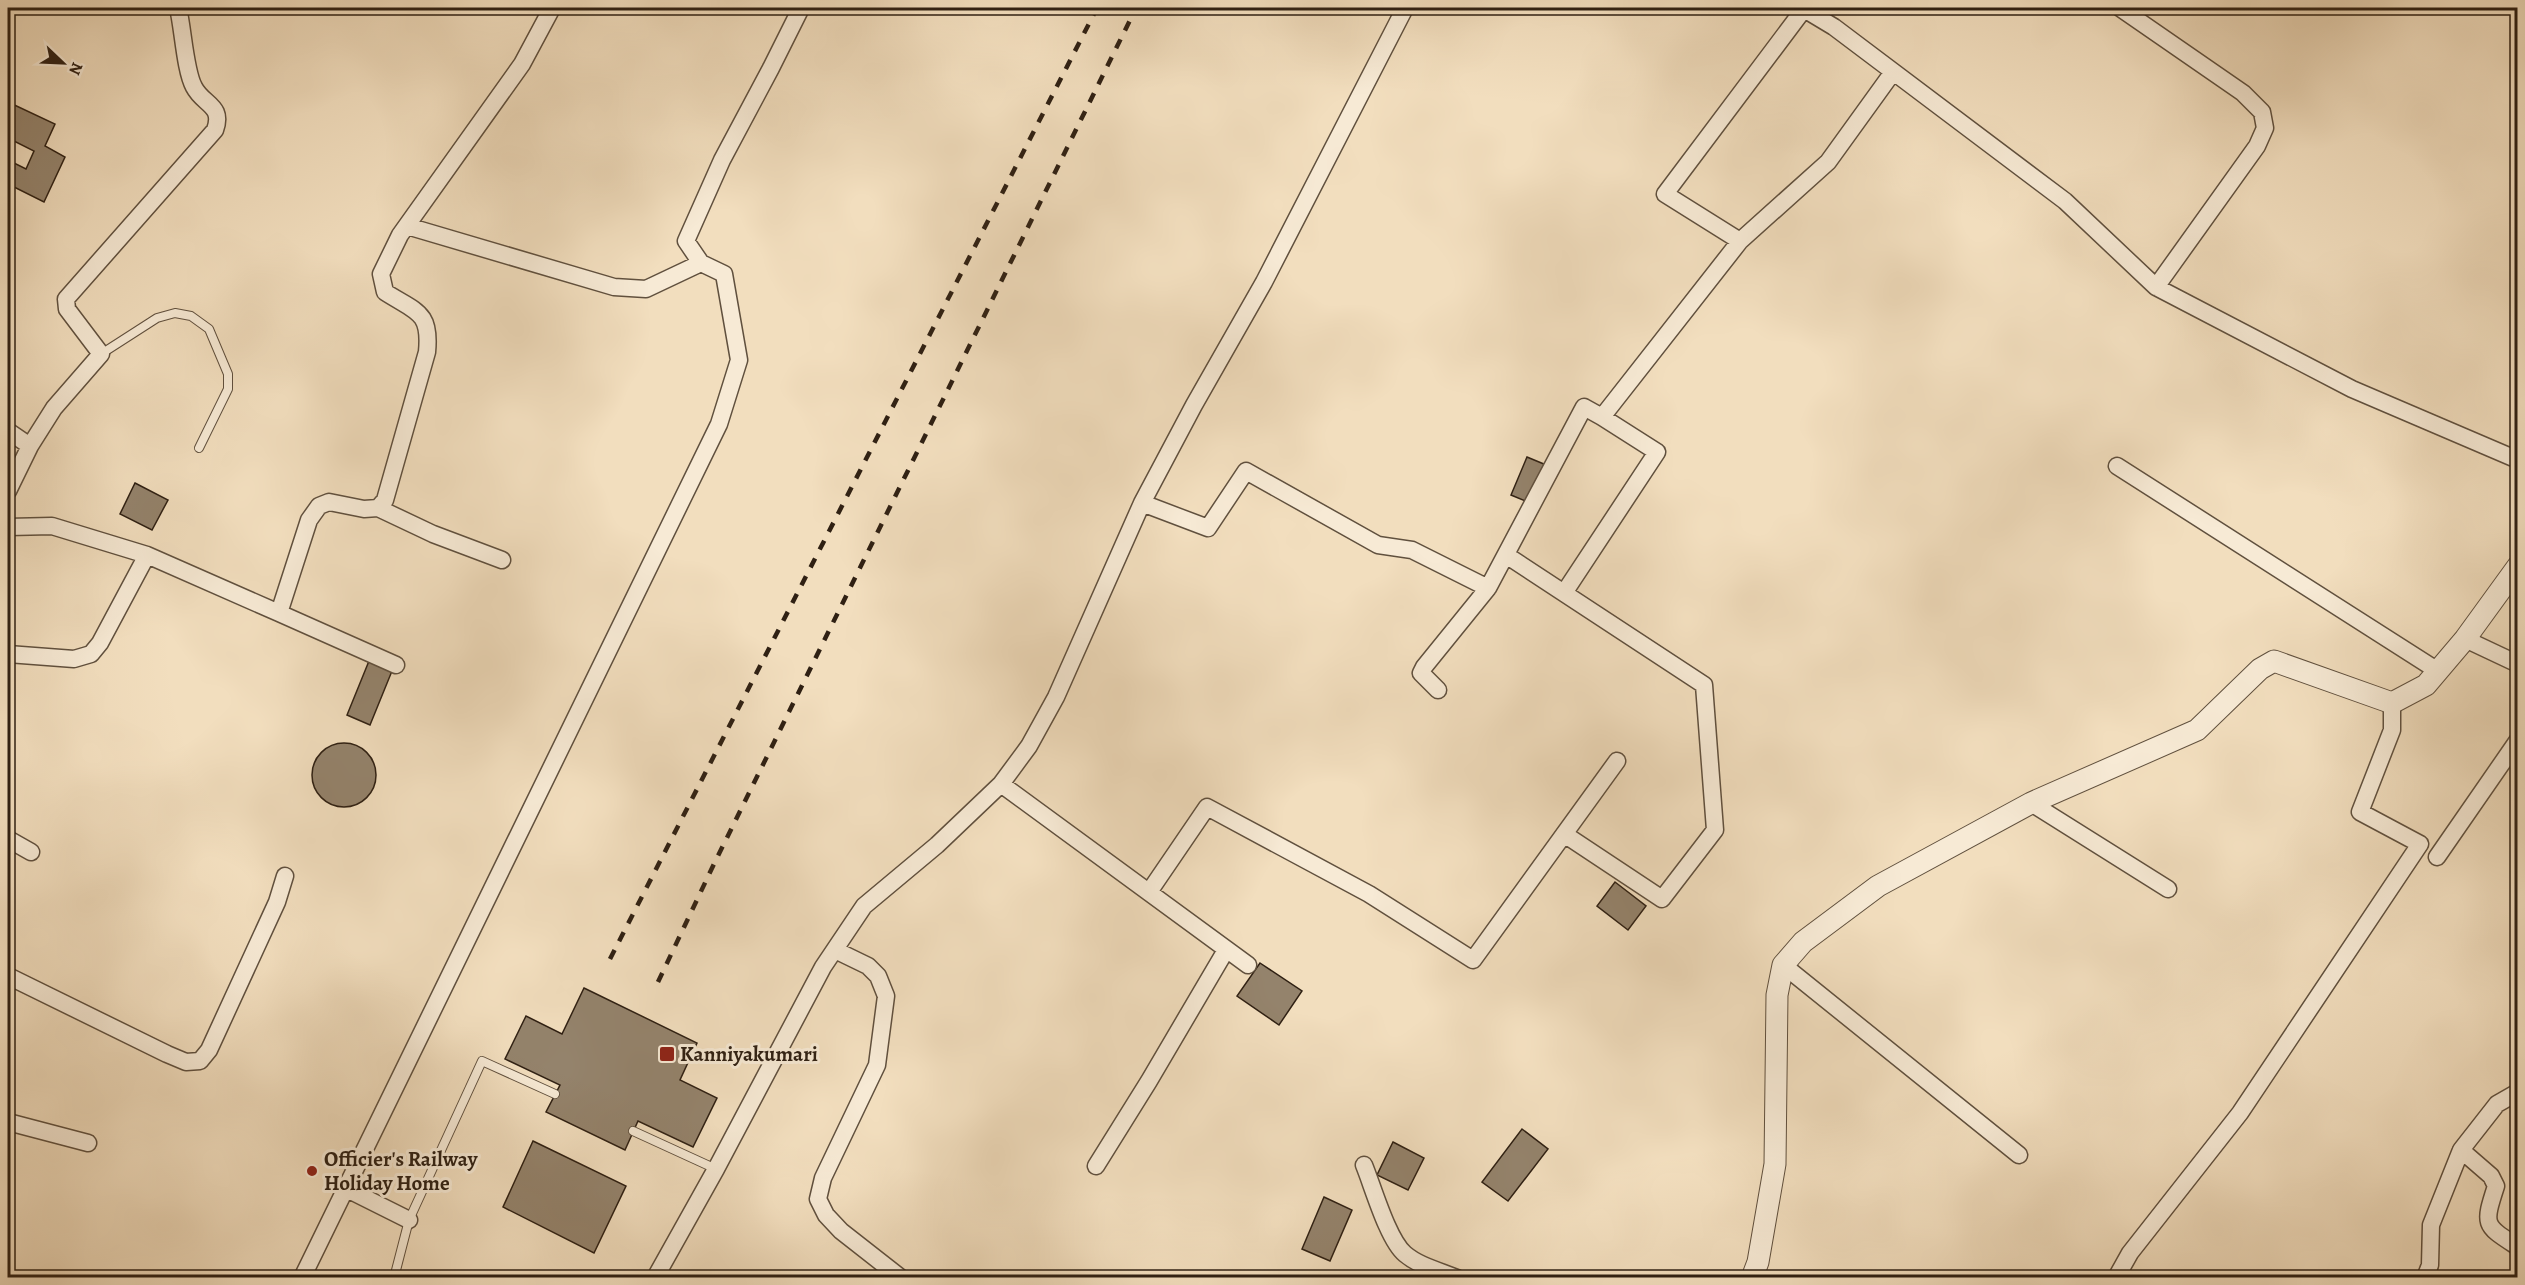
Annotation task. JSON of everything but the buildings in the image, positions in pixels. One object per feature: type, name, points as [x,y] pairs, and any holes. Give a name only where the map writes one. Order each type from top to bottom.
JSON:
[{"type":"street","points":[[8,490],[30,446],[54,408],[101,354],[67,309],[66,299],[214,130],[218,120],[216,111],[194,88],[178,8]]},
{"type":"street","points":[[378,508],[385,500],[429,332],[424,317],[385,292],[381,274],[406,226],[522,64],[552,8]]},
{"type":"street","points":[[302,1278],[719,424],[740,360],[724,274],[701,263],[686,241],[722,160],[801,8]]},
{"type":"street","points":[[655,1278],[716,1169],[823,967],[864,906],[937,845],[1001,784],[1029,746],[1056,697],[1142,503],[1194,405],[1264,282],[1405,8]]},
{"type":"street","points":[[2120,8],[2243,93],[2262,112],[2265,128],[2257,146],[2156,287]]},
{"type":"street","points":[[1740,241],[1665,194],[1803,9],[1834,27],[2065,201],[2156,287],[2352,389],[2517,460]]},
{"type":"street","points":[[1602,417],[1740,241],[1828,162],[1893,72]]},
{"type":"street","points":[[406,226],[614,287],[646,289],[701,263]]},
{"type":"street","points":[[1438,690],[1424,679],[1421,674],[1424,667],[1488,588],[1584,407],[1657,452],[1564,593]]},
{"type":"street","points":[[8,431],[30,446]]},
{"type":"street","points":[[2117,466],[2438,670]]},
{"type":"street","points":[[1142,503],[1208,528],[1246,471],[1378,545],[1412,550],[1488,588]]},
{"type":"street","points":[[279,613],[309,520],[318,506],[329,502],[364,509],[378,508],[434,534],[502,560]]},
{"type":"street","points":[[8,527],[52,526],[147,555],[396,665]]},
{"type":"street","points":[[8,654],[75,659],[91,654],[100,644],[147,555]]},
{"type":"street","points":[[1506,555],[1704,685],[1715,830],[1662,899],[1564,834]]},
{"type":"street","points":[[1752,1278],[1758,1262],[1775,1164],[1777,996],[1783,965],[1803,942],[1878,886],[2031,803],[2197,730],[2260,669],[2274,661],[2392,703],[2426,685],[2465,639],[2517,566]]},
{"type":"street","points":[[2465,639],[2517,664]]},
{"type":"street","points":[[2116,1278],[2130,1253],[2240,1113],[2420,844],[2360,812],[2392,730],[2392,703]]},
{"type":"street","points":[[2437,856],[2517,740]]},
{"type":"street","points":[[1149,892],[1207,807],[1369,894],[1473,960],[1617,761]]},
{"type":"street","points":[[1001,784],[1248,965]]},
{"type":"street","points":[[2031,803],[2168,889]]},
{"type":"street","points":[[8,839],[31,852]]},
{"type":"street","points":[[8,976],[167,1054],[186,1062],[200,1061],[209,1050],[277,902],[285,876]]},
{"type":"street","points":[[835,950],[868,966],[878,976],[886,996],[877,1065],[824,1178],[818,1199],[826,1215],[840,1231],[901,1278]]},
{"type":"street","points":[[1096,1166],[1226,950]]},
{"type":"street","points":[[1783,965],[2019,1155]]},
{"type":"street","points":[[2425,1278],[2430,1265],[2431,1225],[2461,1150],[2497,1104],[2517,1092]]},
{"type":"street","points":[[8,1122],[88,1143]]},
{"type":"street","points":[[2461,1150],[2491,1176],[2496,1186],[2487,1219],[2491,1229],[2517,1247]]},
{"type":"street","points":[[1364,1165],[1394,1242],[1404,1254],[1413,1260],[1457,1278]]},
{"type":"street","points":[[345,1188],[409,1220]]},
{"type":"lane","points":[[101,354],[157,318],[175,313],[191,316],[209,329],[228,374],[228,389],[199,448]]},
{"type":"lane","points":[[394,1278],[409,1220],[482,1061],[555,1095]]},
{"type":"lane","points":[[633,1131],[716,1169]]},
{"type":"railway","points":[[610,959],[1097,8]]},
{"type":"railway","points":[[658,982],[1136,8]]},
{"type":"place","name":"Kanniyakumari","points":[[667,1054]]},
{"type":"place","name":"Officier's Railway Holiday Home","points":[[312,1171]]}]
